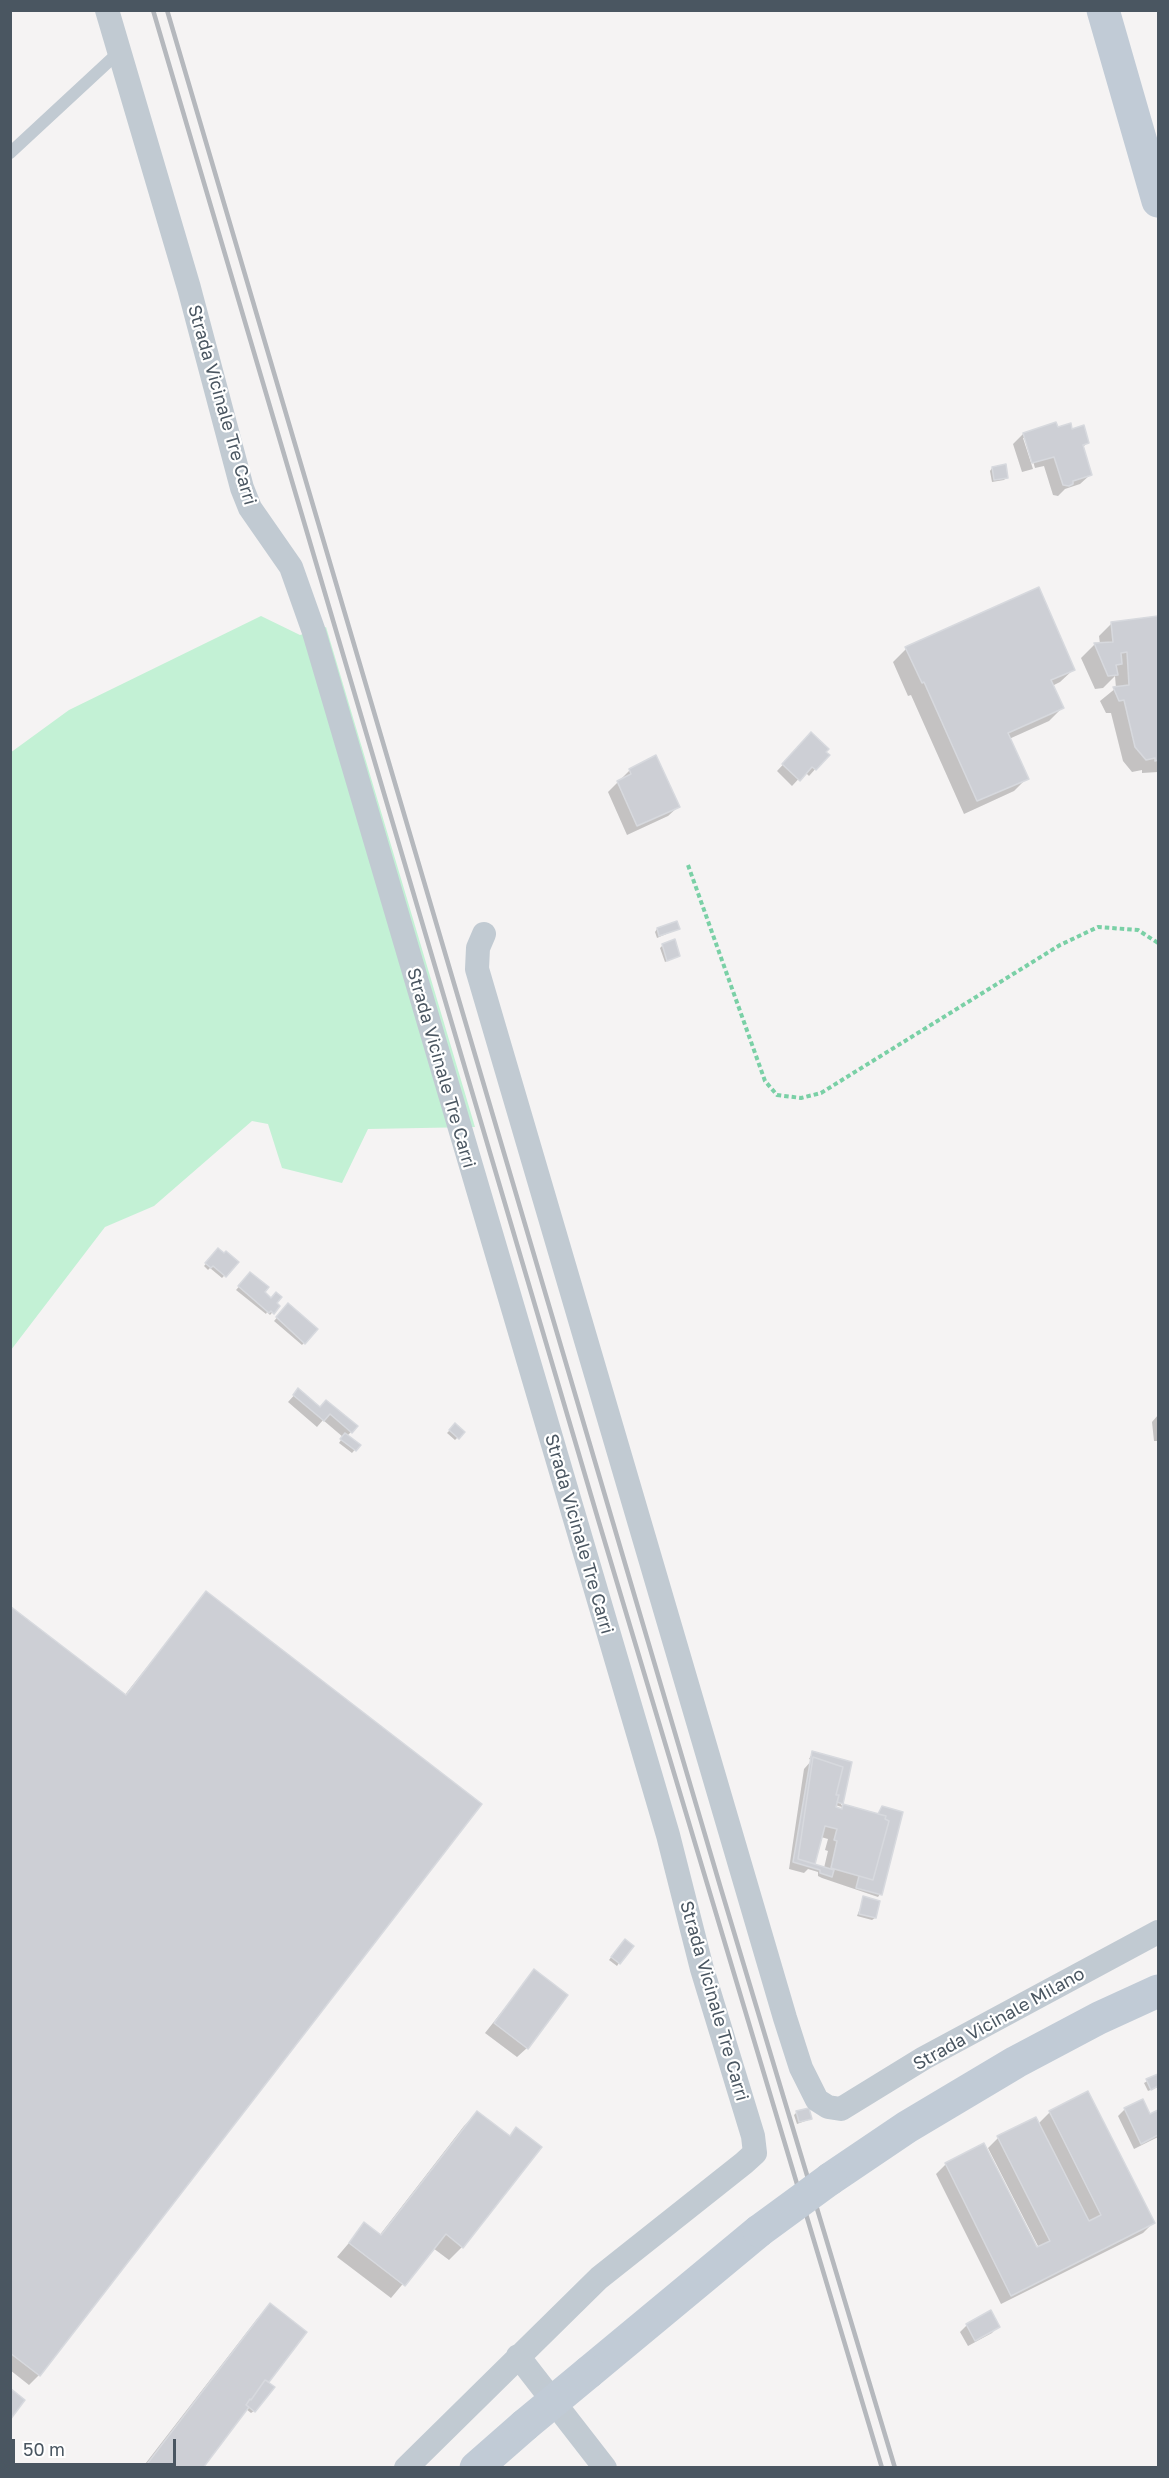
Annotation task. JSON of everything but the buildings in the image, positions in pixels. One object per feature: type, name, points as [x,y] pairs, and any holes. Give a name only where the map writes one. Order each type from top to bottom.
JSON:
[{"type":"main road","points":[[1103,10],[1158,201]]},
{"type":"main road","points":[[481,2465],[525,2425],[759,2231],[830,2179],[907,2127],[1016,2062],[1099,2018],[1158,1991]]},
{"type":"street","name":"Strada Vicinale Tre Carri","points":[[107,10],[189,288],[242,488],[250,508],[291,567],[314,632],[433,1043],[668,1835],[702,1969],[753,2136],[755,2152],[744,2163],[599,2278],[518,2356]]},
{"type":"street","name":"Strada Vicinale Milano","points":[[484,934],[478,948],[477,969],[801,2068],[817,2100],[828,2107],[841,2109],[924,2058],[1158,1932]]},
{"type":"street","points":[[406,2468],[518,2356],[605,2468]]},
{"type":"lane","points":[[10,153],[119,52]]},
{"type":"path","points":[[688,865],[765,1081],[777,1095],[801,1098],[821,1093],[1060,945],[1098,927],[1138,930],[1158,943]]},
{"type":"green space","points":[[261,616],[300,635],[326,627],[475,1127],[368,1129],[342,1183],[282,1168],[268,1124],[252,1121],[154,1206],[105,1227],[11,1350],[10,753],[69,710]]},
{"type":"railway","points":[[153,10],[598,1519],[882,2468]]},
{"type":"railway","points":[[167,10],[721,1889],[895,2468]]}]
